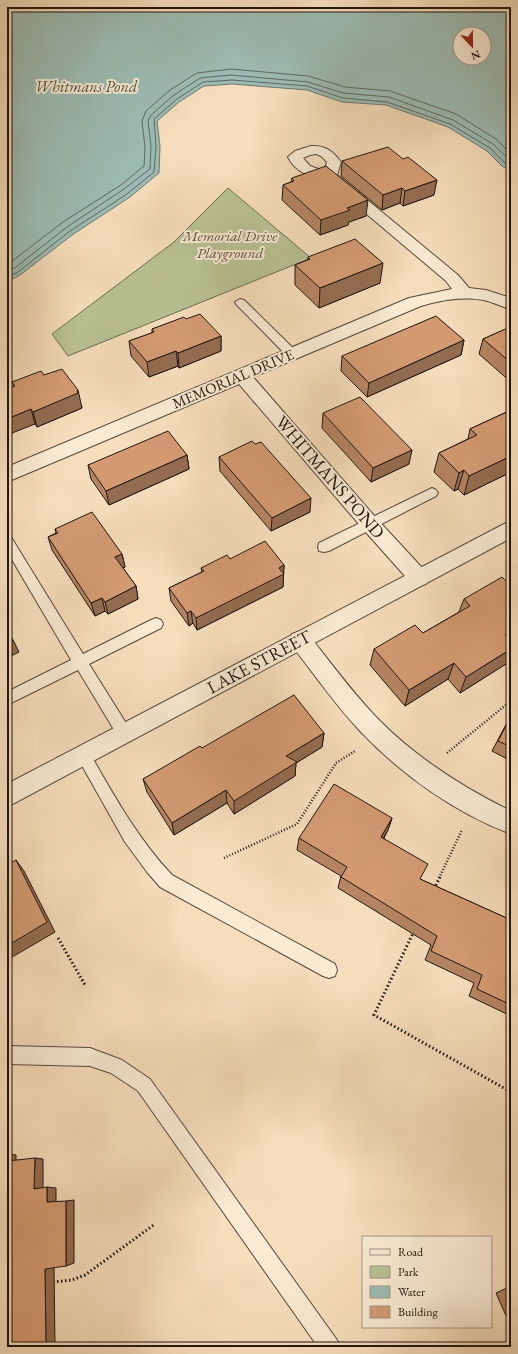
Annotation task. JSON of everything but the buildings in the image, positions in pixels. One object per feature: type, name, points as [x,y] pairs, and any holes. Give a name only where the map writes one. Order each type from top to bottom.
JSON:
[{"type":"street","points":[[330,176],[452,278],[463,292]]},
{"type":"street","name":"MEMORIAL DRIVE","points":[[7,475],[415,302],[463,292],[492,296],[511,304]]},
{"type":"street","name":"WHITMANS POND","points":[[241,376],[370,524],[420,578]]},
{"type":"street","name":"LAKE STREET","points":[[7,796],[511,529]]},
{"type":"street","points":[[300,640],[357,712],[380,736],[448,790],[511,823]]},
{"type":"lane","points":[[240,302],[292,354]]},
{"type":"lane","points":[[324,547],[432,493]]},
{"type":"lane","points":[[7,540],[124,733]]},
{"type":"lane","points":[[7,699],[156,624]]},
{"type":"lane","points":[[83,755],[131,840],[147,862],[166,881],[329,970]]},
{"type":"lane","points":[[7,1055],[90,1057],[116,1066],[144,1085],[330,1347]]},
{"type":"path","points":[[424,772],[507,704],[511,704]]},
{"type":"path","points":[[224,858],[296,824],[336,763],[380,736]]},
{"type":"path","points":[[434,890],[475,804]]},
{"type":"path","points":[[417,925],[374,1015],[511,1092]]},
{"type":"path","points":[[58,938],[86,985]]},
{"type":"path","points":[[51,1282],[72,1280],[85,1275],[155,1224]]},
{"type":"green space","name":"Memorial Drive Playground","points":[[228,188],[311,258],[68,356],[52,334],[174,242]]},
{"type":"water","name":"Whitmans Pond","points":[[7,7],[511,7],[511,171],[502,166],[487,151],[448,127],[386,105],[342,102],[307,90],[232,84],[204,86],[179,102],[157,121],[160,146],[159,173],[130,197],[72,235],[20,275],[7,282]]}]
